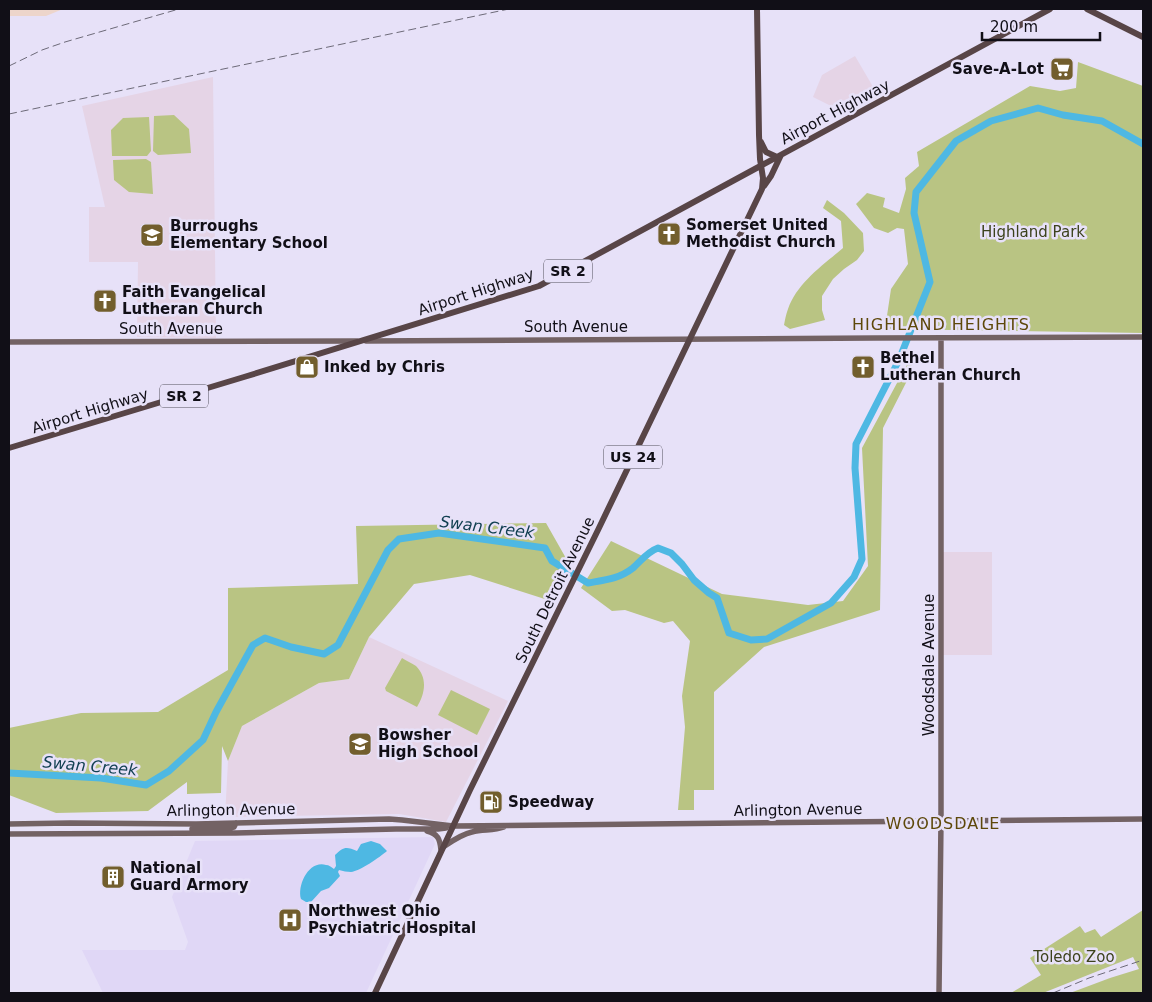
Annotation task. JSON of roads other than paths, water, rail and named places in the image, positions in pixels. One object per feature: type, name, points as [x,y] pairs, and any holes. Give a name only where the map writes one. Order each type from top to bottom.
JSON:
[{"type":"main road","name":"US 24","points":[[757,9],[759,135],[761,166],[764,178],[762,189]]},
{"type":"main road","name":"Airport Highway","points":[[9,448],[539,286],[1050,9]]},
{"type":"main road","points":[[1087,9],[1143,37]]},
{"type":"main road","points":[[759,135],[766,152],[779,156],[771,176],[762,189]]},
{"type":"main road","name":"South Detroit Avenue","points":[[375,993],[453,826],[762,189]]},
{"type":"street","name":"South Avenue","points":[[9,342],[690,338],[1143,338]]},
{"type":"street","name":"Woodsdale Avenue","points":[[938,338],[941,821],[939,993]]},
{"type":"street","name":"Arlington Avenue","points":[[9,824],[236,823],[389,819],[453,826],[508,826],[1143,819]]},
{"type":"street","points":[[125,833],[154,829],[228,828],[236,823]]},
{"type":"street","name":"Arlington Avenue","points":[[9,834],[236,833],[438,829],[453,826]]},
{"type":"street","points":[[423,829],[437,836],[442,849],[461,836],[472,832],[495,830],[508,826]]},
{"type":"water","points":[[371,841],[380,844],[387,851],[355,871],[339,870],[340,876],[329,888],[321,891],[311,902],[301,899],[300,893],[303,881],[314,866],[320,864],[328,865],[334,869],[336,866],[335,855],[340,850],[350,848],[357,851],[361,844]]},
{"type":"waterway","name":"Swan Creek","points":[[9,773],[101,778],[146,785],[169,771],[203,740],[216,712],[253,645],[265,638],[291,647],[324,654],[338,645],[388,550],[399,539],[439,533],[545,548],[552,561],[588,583],[622,575],[658,548],[671,553],[694,580],[717,598],[729,633],[751,640],[767,639],[831,603],[854,577],[862,559],[855,468],[856,444],[899,360],[930,282],[914,213],[916,192],[956,141],[991,121],[1038,108],[1063,115],[1102,121],[1143,144]]},
{"type":"railway","points":[[9,66],[42,50],[65,42],[179,9]]},
{"type":"railway","points":[[9,114],[509,9]]},
{"type":"railway","points":[[1053,993],[1089,978],[1143,960]]},
{"type":"place","name":"Save-A-Lot","points":[[1062,69]]},
{"type":"place","name":"Somerset United Methodist Church","points":[[669,234]]},
{"type":"place","name":"Burroughs Elementary School","points":[[152,235]]},
{"type":"place","name":"Faith Evangelical Lutheran Church","points":[[105,301]]},
{"type":"place","name":"Inked by Chris","points":[[307,367]]},
{"type":"place","name":"Bethel Lutheran Church","points":[[863,367]]},
{"type":"place","name":"Bowsher High School","points":[[360,744]]},
{"type":"place","name":"Speedway","points":[[491,802]]},
{"type":"place","name":"National Guard Armory","points":[[113,877]]},
{"type":"place","name":"Northwest Ohio Psychiatric Hospital","points":[[290,920]]},
{"type":"district","name":"HIGHLAND HEIGHTS","points":[[941,324]]},
{"type":"district","name":"WOODSDALE","points":[[943,823]]},
{"type":"park label","name":"Highland Park","points":[[1033,232]]},
{"type":"park label","name":"Toledo Zoo","points":[[1074,957]]}]
